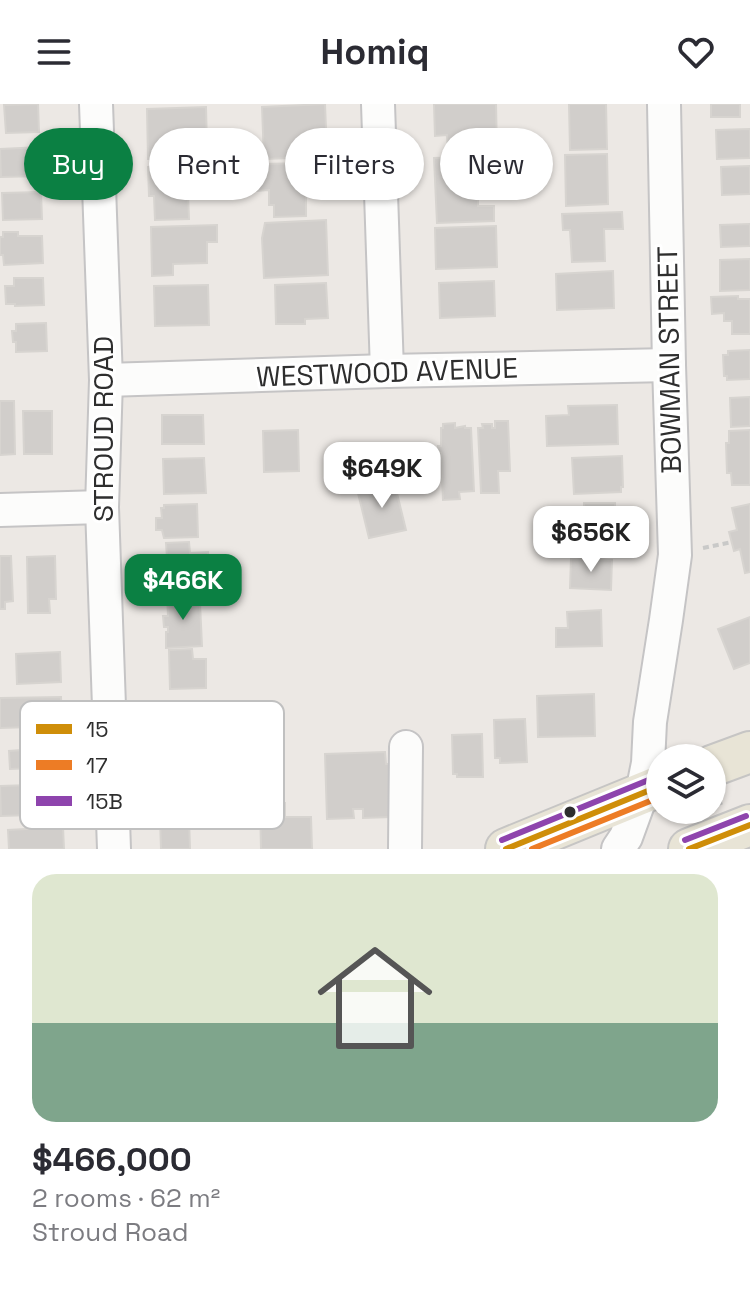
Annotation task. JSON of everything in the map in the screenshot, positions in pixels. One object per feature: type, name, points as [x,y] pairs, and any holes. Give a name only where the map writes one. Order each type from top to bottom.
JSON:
[{"type":"main road","points":[[726,761],[750,752]]},
{"type":"main road","points":[[506,849],[646,792]]},
{"type":"main road","points":[[689,849],[750,825]]},
{"type":"street","name":"STROUD ROAD","points":[[96,104],[106,380],[102,507],[109,701]]},
{"type":"street","points":[[378,104],[387,371]]},
{"type":"street","name":"BOWMAN STREET","points":[[649,744],[675,555],[664,104]]},
{"type":"street","name":"WESTWOOD AVENUE","points":[[106,380],[669,365]]},
{"type":"street","points":[[0,510],[102,507]]},
{"type":"street","points":[[405,849],[406,747]]},
{"type":"street","name":"BOWMAN STREET","points":[[618,849],[646,799]]},
{"type":"street","name":"STROUD ROAD","points":[[113,829],[114,849]]},
{"type":"path","points":[[696,550],[732,542]]},
{"type":"building","points":[[38,104],[39,128],[6,133],[4,105]]},
{"type":"building","points":[[325,104],[326,128],[285,128],[285,158],[269,159],[269,128],[263,128],[262,107]]},
{"type":"building","points":[[434,104],[496,104],[497,128],[440,128],[440,136],[435,136]]},
{"type":"building","points":[[569,104],[606,104],[607,149],[570,150]]},
{"type":"building","points":[[711,104],[740,104],[740,117],[711,117]]},
{"type":"building","points":[[206,107],[207,128],[149,128],[148,159],[147,109]]},
{"type":"building","points":[[750,129],[750,158],[717,159],[716,130]]},
{"type":"building","points":[[24,148],[24,176],[1,177],[0,149]]},
{"type":"building","points":[[607,154],[608,204],[566,206],[565,155]]},
{"type":"building","points":[[434,158],[440,158],[440,200],[478,200],[478,206],[494,206],[494,221],[437,223]]},
{"type":"building","points":[[269,164],[285,164],[285,200],[306,200],[306,216],[274,217],[274,205],[269,205]]},
{"type":"building","points":[[750,166],[750,194],[722,195],[721,167]]},
{"type":"building","points":[[24,192],[24,200],[41,200],[42,219],[3,220],[2,193]]},
{"type":"building","points":[[154,200],[188,200],[189,219],[155,220]]},
{"type":"building","points":[[622,212],[623,229],[604,229],[605,261],[572,262],[570,230],[563,230],[562,214]]},
{"type":"building","points":[[326,220],[328,275],[264,278],[262,238],[265,223]]},
{"type":"building","points":[[750,224],[750,246],[721,247],[720,225]]},
{"type":"building","points":[[217,225],[217,242],[207,242],[207,263],[173,264],[173,275],[152,276],[151,227]]},
{"type":"building","points":[[496,226],[497,267],[436,269],[435,228]]},
{"type":"building","points":[[3,232],[18,232],[18,236],[42,236],[43,263],[4,265],[3,255],[0,255]]},
{"type":"building","points":[[750,259],[750,290],[720,291],[720,260]]},
{"type":"building","points":[[613,271],[614,308],[557,310],[556,274]]},
{"type":"building","points":[[14,278],[43,278],[44,305],[6,304],[5,286],[14,286]]},
{"type":"building","points":[[494,281],[495,316],[440,318],[439,283]]},
{"type":"building","points":[[326,283],[328,318],[305,319],[305,324],[276,324],[275,285]]},
{"type":"building","points":[[208,285],[209,325],[155,326],[154,286]]},
{"type":"building","points":[[738,296],[738,299],[750,299],[750,334],[732,334],[732,321],[724,321],[724,313],[712,314],[711,297]]},
{"type":"building","points":[[46,323],[47,351],[16,352],[12,331],[16,331],[16,324]]},
{"type":"building","points":[[750,350],[750,379],[727,380],[723,355],[728,355],[728,351]]},
{"type":"building","points":[[750,397],[750,426],[731,427],[730,398]]},
{"type":"building","points":[[0,401],[14,401],[15,454],[0,455]]},
{"type":"building","points":[[617,405],[618,444],[547,446],[546,416],[569,415],[568,406]]},
{"type":"building","points":[[23,411],[52,411],[52,454],[24,454]]},
{"type":"building","points":[[162,415],[203,415],[204,444],[162,444]]},
{"type":"building","points":[[495,421],[508,421],[510,471],[498,471],[499,493],[481,493],[478,428],[483,428],[482,424],[492,424],[495,428]]},
{"type":"building","points":[[455,423],[455,428],[471,428],[474,491],[459,492],[460,499],[443,500],[438,446],[441,446],[443,424]]},
{"type":"building","points":[[298,430],[299,471],[264,472],[263,431]]},
{"type":"building","points":[[750,430],[750,485],[732,485],[731,473],[727,473],[726,443],[729,443],[729,431]]},
{"type":"building","points":[[622,456],[621,492],[574,494],[572,458]]},
{"type":"building","points":[[204,458],[206,493],[164,494],[163,459]]},
{"type":"building","points":[[394,481],[406,530],[369,538],[357,489]]},
{"type":"building","points":[[584,503],[615,503],[619,525],[615,526],[615,536],[585,536]]},
{"type":"building","points":[[197,504],[198,537],[164,538],[162,530],[156,530],[156,518],[162,518],[161,508],[164,505]]},
{"type":"building","points":[[750,504],[750,572],[745,573],[740,549],[734,551],[729,532],[737,530],[732,508]]},
{"type":"building","points":[[189,542],[190,553],[208,552],[209,588],[168,589],[167,580],[162,580],[161,569],[164,569],[164,558],[167,558],[166,543]]},
{"type":"building","points":[[0,556],[11,556],[13,601],[5,602],[5,609],[0,609]]},
{"type":"building","points":[[55,556],[56,599],[49,599],[50,613],[28,613],[27,557]]},
{"type":"building","points":[[571,558],[612,560],[611,590],[570,588]]},
{"type":"building","points":[[191,593],[191,604],[200,603],[202,646],[166,648],[168,627],[164,627],[163,616],[168,616],[167,594]]},
{"type":"building","points":[[601,610],[602,646],[556,647],[556,628],[568,628],[567,612]]},
{"type":"building","points":[[750,617],[750,663],[734,669],[718,629]]},
{"type":"building","points":[[192,649],[193,659],[206,659],[206,688],[170,689],[169,650]]},
{"type":"building","points":[[60,652],[61,682],[17,684],[16,654]]},
{"type":"building","points":[[594,694],[595,736],[538,737],[537,696]]},
{"type":"building","points":[[61,697],[61,701],[20,701],[20,727],[0,728],[0,698]]},
{"type":"building","points":[[525,719],[527,762],[500,763],[500,758],[495,758],[494,720]]},
{"type":"building","points":[[482,734],[483,777],[457,777],[453,774],[452,735]]},
{"type":"building","points":[[20,750],[20,769],[10,769],[9,751]]},
{"type":"building","points":[[385,752],[386,764],[396,764],[391,817],[363,818],[363,809],[353,809],[354,818],[327,819],[325,754]]},
{"type":"building","points":[[20,785],[20,815],[1,816],[0,786]]},
{"type":"building","points":[[284,803],[285,817],[311,817],[312,849],[261,849],[261,829],[284,829]]},
{"type":"building","points":[[63,829],[64,849],[9,849],[8,830]]},
{"type":"building","points":[[160,829],[189,829],[190,849],[161,849]]},
{"type":"transit line","name":"15B","points":[[502,840],[646,781]]},
{"type":"transit line","name":"15","points":[[506,849],[646,792]]},
{"type":"transit line","name":"17","points":[[532,849],[646,803]]},
{"type":"transit line","name":"15B","points":[[685,840],[746,816]]},
{"type":"transit line","name":"15","points":[[689,849],[750,825]]}]
